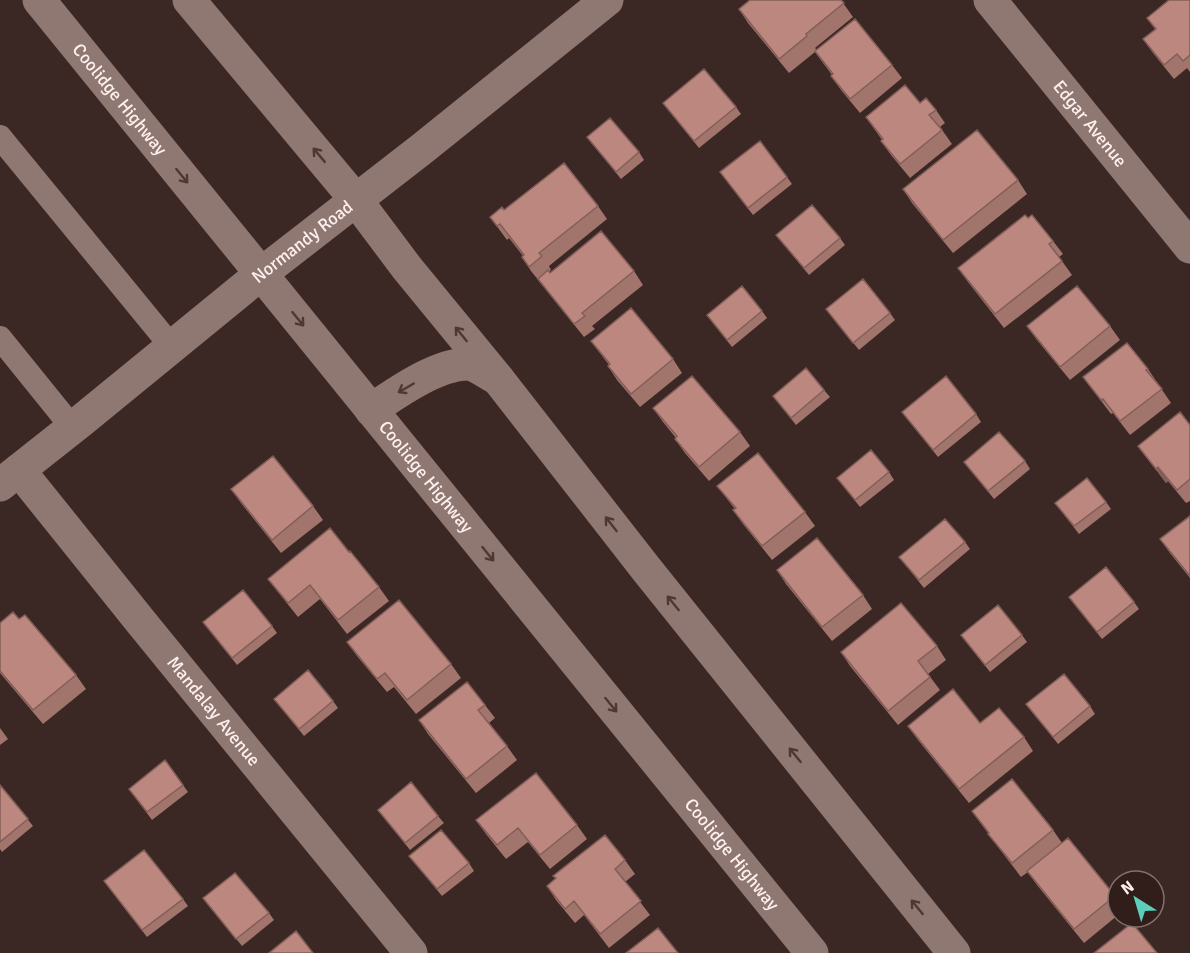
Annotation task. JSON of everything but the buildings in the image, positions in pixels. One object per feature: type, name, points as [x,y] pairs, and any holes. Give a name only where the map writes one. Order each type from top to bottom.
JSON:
[{"type":"main road","name":"Coolidge Highway","points":[[39,0],[812,953]]},
{"type":"main road","points":[[189,0],[356,200],[406,268],[498,379],[647,570],[954,953]]},
{"type":"main road","name":"Normandy Road","points":[[9,477],[607,0]]},
{"type":"main road","name":"Edgar Avenue","points":[[990,0],[1190,247]]},
{"type":"main road","points":[[371,410],[404,388],[443,369],[470,364],[498,379]]},
{"type":"main road","name":"Mandalay Avenue","points":[[9,477],[118,594],[411,953]]},
{"type":"lane","points":[[0,137],[172,347]]},
{"type":"lane","points":[[0,338],[72,427]]}]
